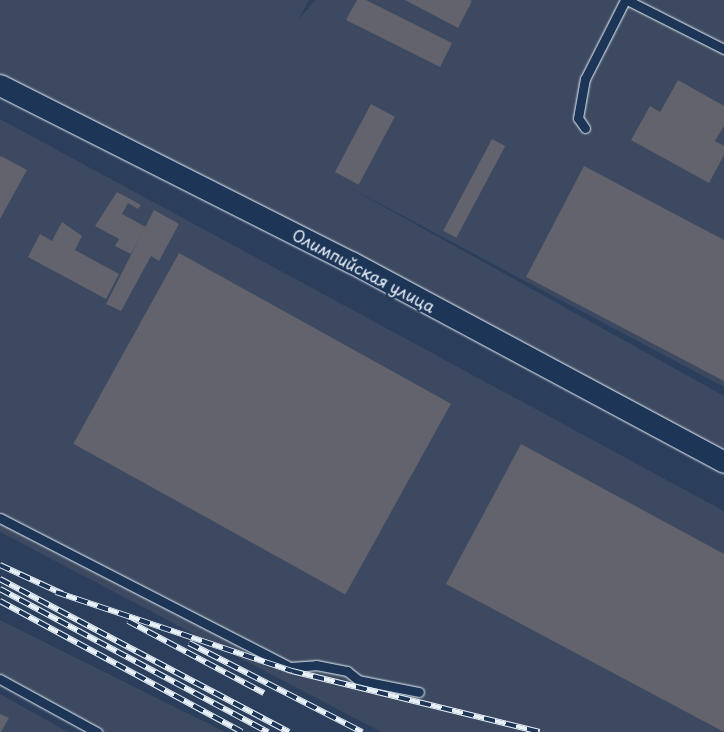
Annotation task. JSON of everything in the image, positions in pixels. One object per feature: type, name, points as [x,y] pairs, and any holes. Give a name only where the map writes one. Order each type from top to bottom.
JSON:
[{"type":"street","name":"Олимпийская улица","points":[[0,85],[351,262],[724,462]]},
{"type":"lane","points":[[585,128],[578,118],[585,79],[626,0],[724,49]]},
{"type":"lane","points":[[0,518],[290,668],[339,670],[358,680],[419,692]]},
{"type":"lane","points":[[0,679],[97,732]]},
{"type":"shaded area","points":[[0,0],[309,0],[299,19],[315,0],[724,0],[724,387],[345,185],[724,396],[724,458],[0,75]]},
{"type":"shaded area","points":[[0,119],[724,511],[724,732],[381,732],[0,532]]},
{"type":"shaded area","points":[[0,620],[225,732],[97,732],[0,681]]},
{"type":"shaded area","points":[[0,694],[68,732],[0,732]]},
{"type":"building","points":[[357,0],[366,0],[452,43],[440,67],[346,20]]},
{"type":"building","points":[[405,0],[470,0],[472,1],[458,28]]},
{"type":"building","points":[[678,80],[724,106],[724,126],[715,141],[724,146],[724,155],[709,183],[631,140],[650,106],[660,112]]},
{"type":"building","points":[[371,104],[395,117],[359,185],[335,172]]},
{"type":"building","points":[[492,139],[505,146],[456,238],[443,231]]},
{"type":"building","points":[[0,157],[27,170],[0,219]]},
{"type":"building","points":[[584,166],[724,240],[724,381],[526,277]]},
{"type":"building","points":[[117,192],[141,205],[138,209],[128,203],[122,214],[146,227],[131,254],[115,246],[119,239],[95,226]]},
{"type":"building","points":[[154,210],[179,224],[159,261],[151,256],[121,311],[106,304]]},
{"type":"building","points":[[62,222],[82,236],[75,250],[119,274],[106,299],[28,257],[40,234],[52,241]]},
{"type":"building","points":[[179,253],[451,404],[345,594],[73,444]]},
{"type":"building","points":[[521,444],[724,554],[724,732],[446,584]]},
{"type":"building","points":[[0,714],[9,718],[1,732],[0,732]]},
{"type":"railway","points":[[0,565],[63,594]]},
{"type":"railway","points":[[0,579],[289,732]]},
{"type":"railway","points":[[0,589],[268,732]]},
{"type":"railway","points":[[56,592],[292,671],[540,732]]},
{"type":"railway","points":[[0,601],[242,732]]},
{"type":"railway","points":[[128,621],[264,693]]},
{"type":"railway","points":[[189,643],[362,732]]}]
